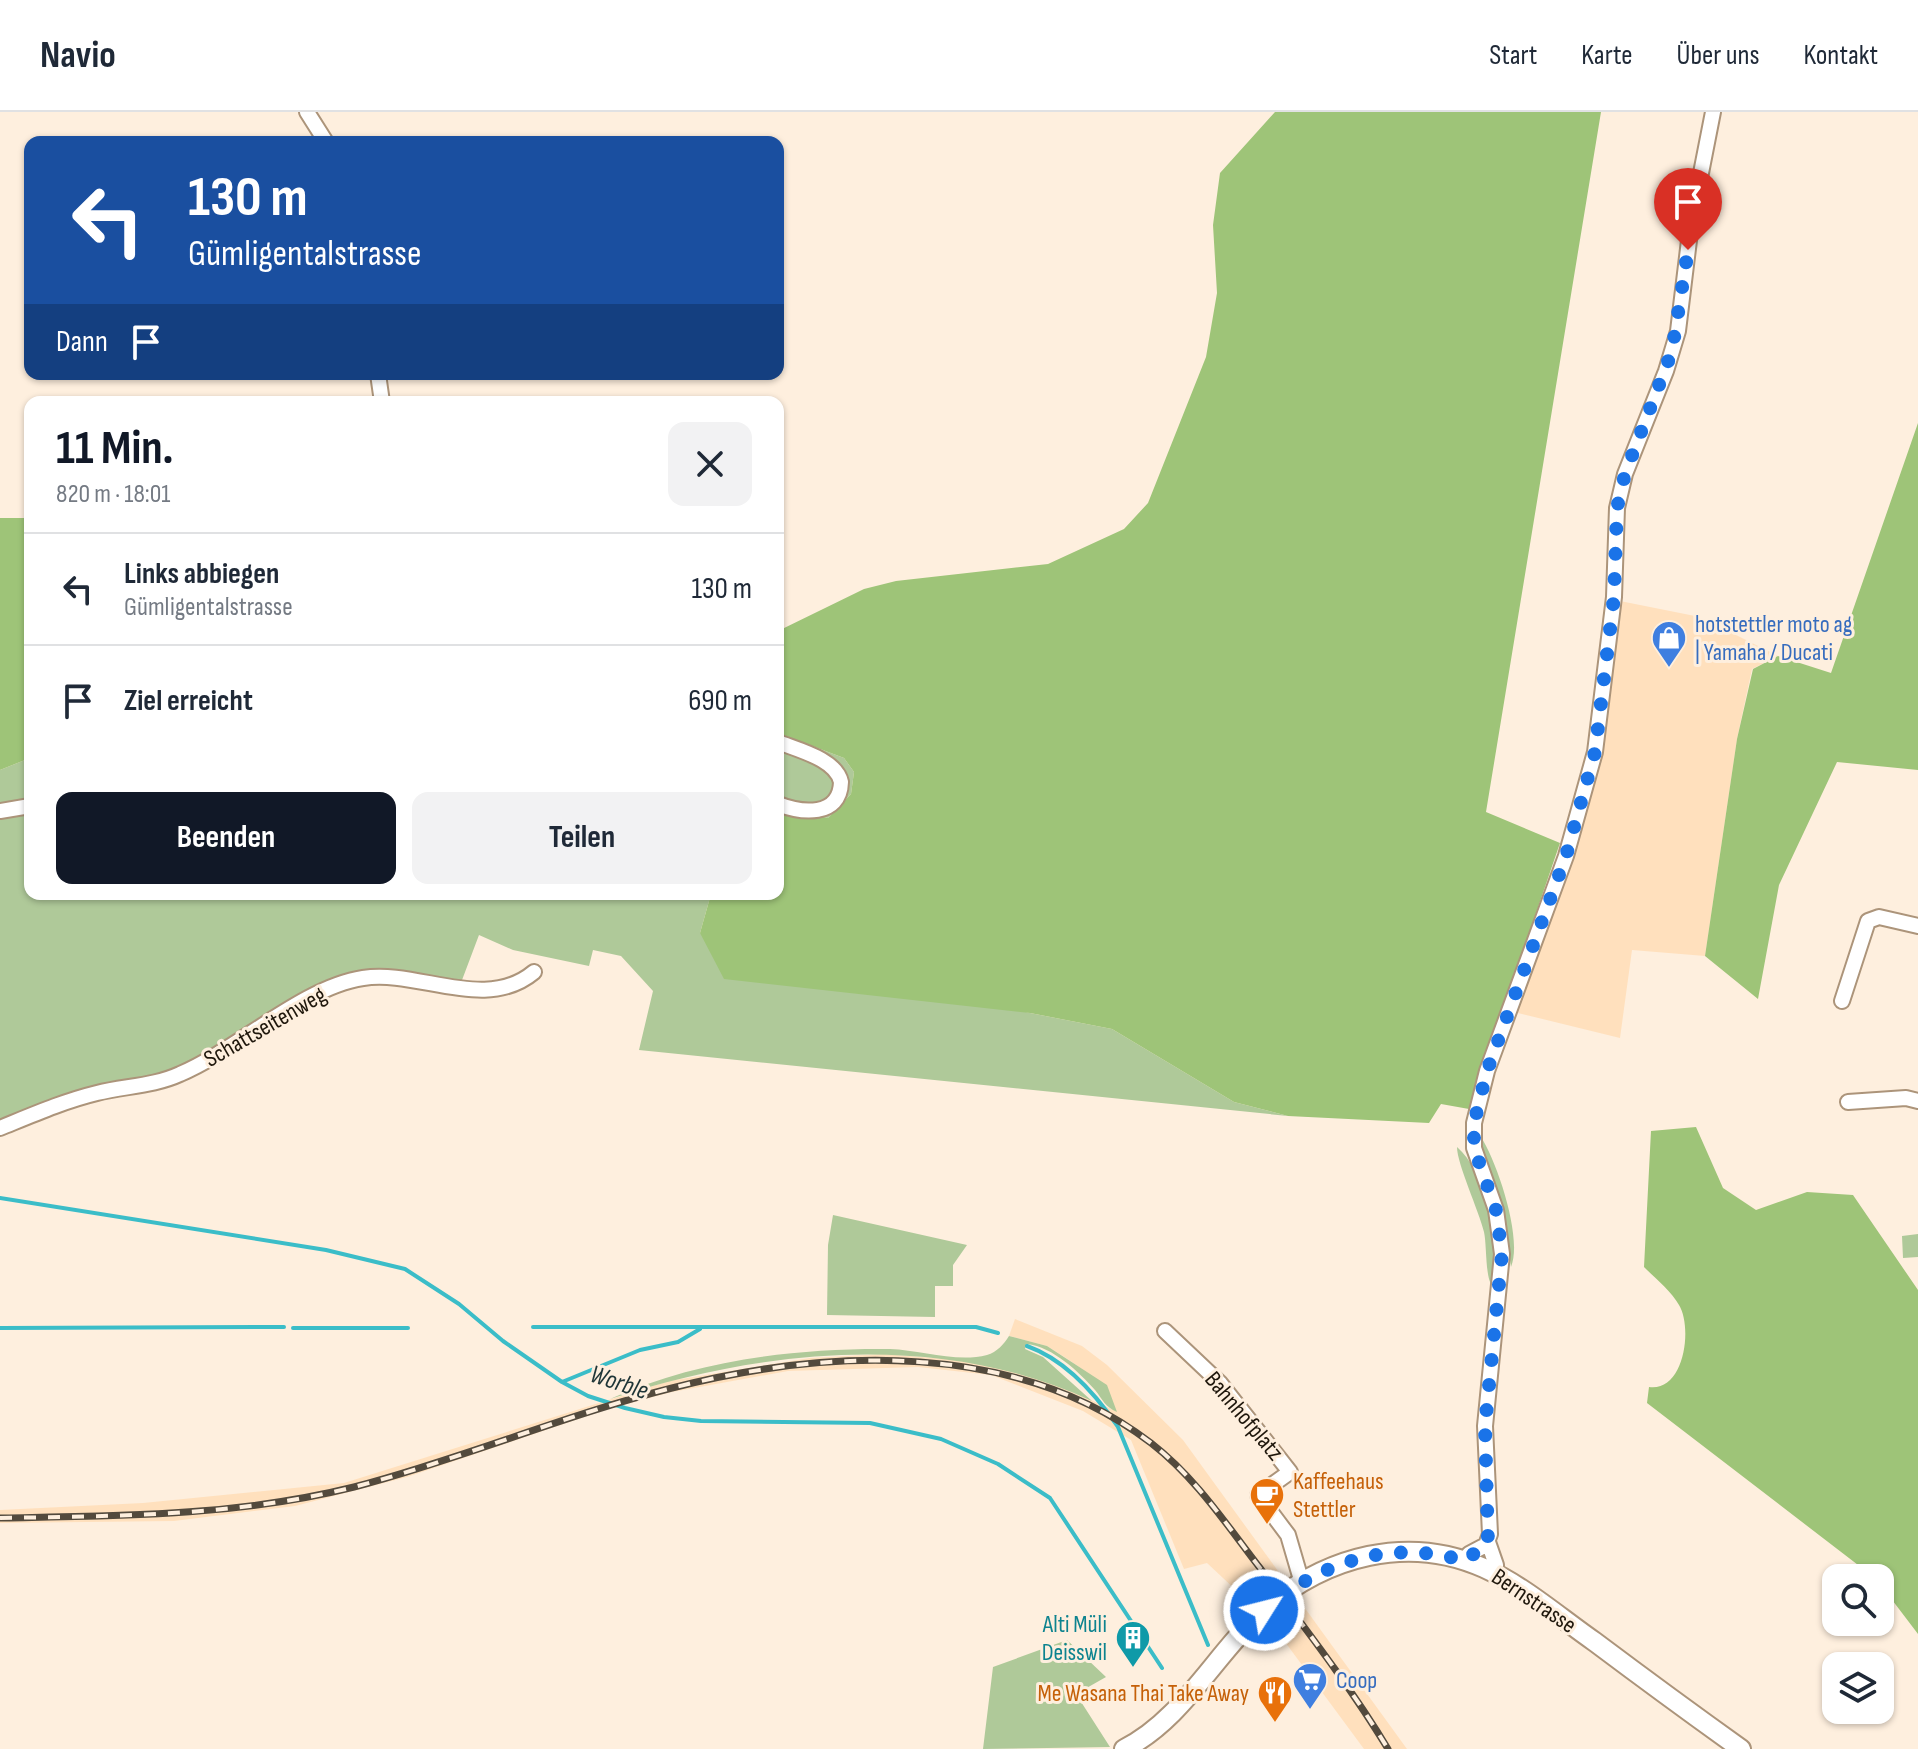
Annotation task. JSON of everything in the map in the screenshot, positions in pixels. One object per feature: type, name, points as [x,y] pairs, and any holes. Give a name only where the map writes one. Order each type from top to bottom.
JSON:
[{"type":"main road","name":"Bernstrasse","points":[[1124,1749],[1156,1729],[1252,1621],[1302,1583],[1349,1560],[1380,1553],[1424,1553],[1465,1561],[1495,1574],[1741,1749]]},
{"type":"street","points":[[307,112],[322,136]]},
{"type":"street","points":[[1495,1574],[1496,1565],[1488,1542],[1485,1426],[1502,1254],[1496,1210],[1474,1148],[1474,1123],[1487,1071],[1566,856],[1595,752],[1614,597],[1617,508],[1625,474],[1666,371],[1678,331],[1691,224],[1713,112]]},
{"type":"street","points":[[784,745],[821,761],[836,772],[841,782],[836,800],[824,809],[808,812],[784,806]]},
{"type":"street","points":[[0,811],[24,807]]},
{"type":"street","points":[[1842,1001],[1868,921],[1879,917],[1918,926]]},
{"type":"street","name":"Schattseitenweg","points":[[0,1128],[81,1096],[178,1075],[309,999],[352,980],[391,977],[477,989],[513,986],[534,972]]},
{"type":"street","points":[[1848,1102],[1906,1098],[1918,1101]]},
{"type":"street","name":"Bahnhofplatz","points":[[1165,1331],[1229,1393],[1290,1472],[1258,1495],[1288,1535],[1302,1583]]},
{"type":"street","points":[[1465,1561],[1488,1542]]},
{"type":"shaded area","points":[[1620,601],[1700,617],[1778,656],[1752,669],[1737,739],[1705,956],[1632,950],[1620,1038],[1514,1012],[1547,932],[1574,849]]},
{"type":"shaded area","points":[[1015,1319],[1082,1346],[1107,1365],[1183,1440],[1407,1749],[1364,1749],[1271,1623],[1207,1563],[1184,1569],[1131,1440],[1083,1411],[991,1375],[918,1367],[788,1371],[672,1392],[611,1408],[407,1477],[295,1506],[174,1521],[0,1523],[0,1510],[143,1503],[344,1483],[669,1381],[810,1358],[884,1354],[973,1361],[1052,1383],[1116,1411],[1082,1369],[1047,1346],[1009,1336]]},
{"type":"green space","points":[[1275,112],[1601,112],[1486,812],[1560,843],[1469,1109],[1441,1104],[1429,1123],[1288,1116],[1234,1102],[1112,1029],[1030,1013],[724,979],[700,933],[709,900],[784,900],[784,807],[828,818],[851,794],[854,772],[844,758],[784,735],[784,628],[864,589],[896,581],[1048,564],[1124,529],[1148,503],[1206,357],[1217,293],[1213,225],[1220,173]]},
{"type":"green space","points":[[1918,423],[1918,770],[1837,762],[1779,885],[1758,999],[1705,956],[1737,739],[1753,669],[1778,656],[1831,673]]},
{"type":"green space","points":[[0,518],[24,518],[24,760],[0,770]]},
{"type":"green space","points":[[784,735],[844,758],[854,772],[851,794],[828,818],[784,807]]},
{"type":"green space","points":[[24,760],[24,900],[709,900],[700,933],[1030,1013],[1112,1029],[1234,1102],[1288,1116],[639,1050],[653,991],[621,956],[593,950],[589,966],[513,950],[479,935],[459,988],[352,980],[213,1057],[0,1128],[0,770]]},
{"type":"green space","points":[[1696,1127],[1723,1188],[1756,1210],[1807,1192],[1853,1195],[1918,1290],[1918,1634],[1894,1602],[1894,1564],[1857,1564],[1647,1403],[1649,1387],[1661,1386],[1678,1369],[1685,1342],[1679,1305],[1644,1267],[1651,1131]]},
{"type":"green space","points":[[1481,1137],[1501,1181],[1511,1220],[1514,1254],[1511,1267],[1501,1203],[1483,1156]]},
{"type":"green space","points":[[1457,1147],[1477,1175],[1484,1193],[1492,1232],[1493,1286],[1487,1270],[1484,1232]]},
{"type":"green space","points":[[833,1215],[967,1245],[953,1265],[953,1286],[935,1286],[935,1317],[827,1315],[828,1245]]},
{"type":"green space","points":[[1918,1234],[1918,1257],[1903,1258],[1902,1236]]},
{"type":"green space","points":[[1009,1336],[1047,1346],[1107,1385],[1117,1412],[1065,1361],[1027,1344],[1025,1349],[1043,1357],[1092,1401],[1035,1379],[975,1364],[914,1356],[852,1355],[791,1359],[729,1368],[610,1399],[677,1375],[747,1359],[855,1349],[975,1357],[994,1352]]},
{"type":"green space","points":[[1067,1640],[1106,1677],[1076,1694],[1110,1747],[983,1749],[993,1667]]},
{"type":"waterway","name":"Worble","points":[[0,1198],[326,1250],[405,1269],[459,1304],[503,1341],[562,1382],[588,1396],[625,1408],[701,1421],[870,1423],[941,1439],[998,1464],[1050,1498],[1162,1668]]},
{"type":"waterway","points":[[0,1328],[284,1327]]},
{"type":"waterway","points":[[533,1327],[976,1327],[998,1333]]},
{"type":"waterway","points":[[293,1328],[408,1328]]},
{"type":"waterway","points":[[562,1382],[640,1350],[678,1342],[700,1329]]},
{"type":"waterway","points":[[1027,1346],[1067,1369],[1100,1402],[1118,1427],[1208,1645]]},
{"type":"railway","points":[[0,1518],[178,1513],[310,1497],[434,1464],[592,1411],[672,1388],[794,1365],[857,1361],[920,1362],[982,1370],[1042,1385],[1098,1409],[1167,1457],[1196,1486],[1235,1535],[1310,1635],[1388,1749]]},
{"type":"place","name":"hotstettler moto ag | Yamaha / Ducati","points":[[1669,669]]},
{"type":"place","name":"Kaffeehaus Stettler","points":[[1267,1526]]},
{"type":"place","name":"Alti Müli Deisswil","points":[[1133,1669]]},
{"type":"place","name":"Coop","points":[[1310,1711]]},
{"type":"place","name":"Me Wasana Thai Take Away","points":[[1275,1724]]},
{"type":"route","points":[[1264,1610],[1312,1577],[1357,1557],[1410,1551],[1465,1561],[1469,1554],[1488,1542],[1485,1426],[1502,1254],[1496,1210],[1474,1148],[1474,1123],[1479,1094],[1566,856],[1595,752],[1614,597],[1617,508],[1625,474],[1666,371],[1678,331],[1688,250]]}]
